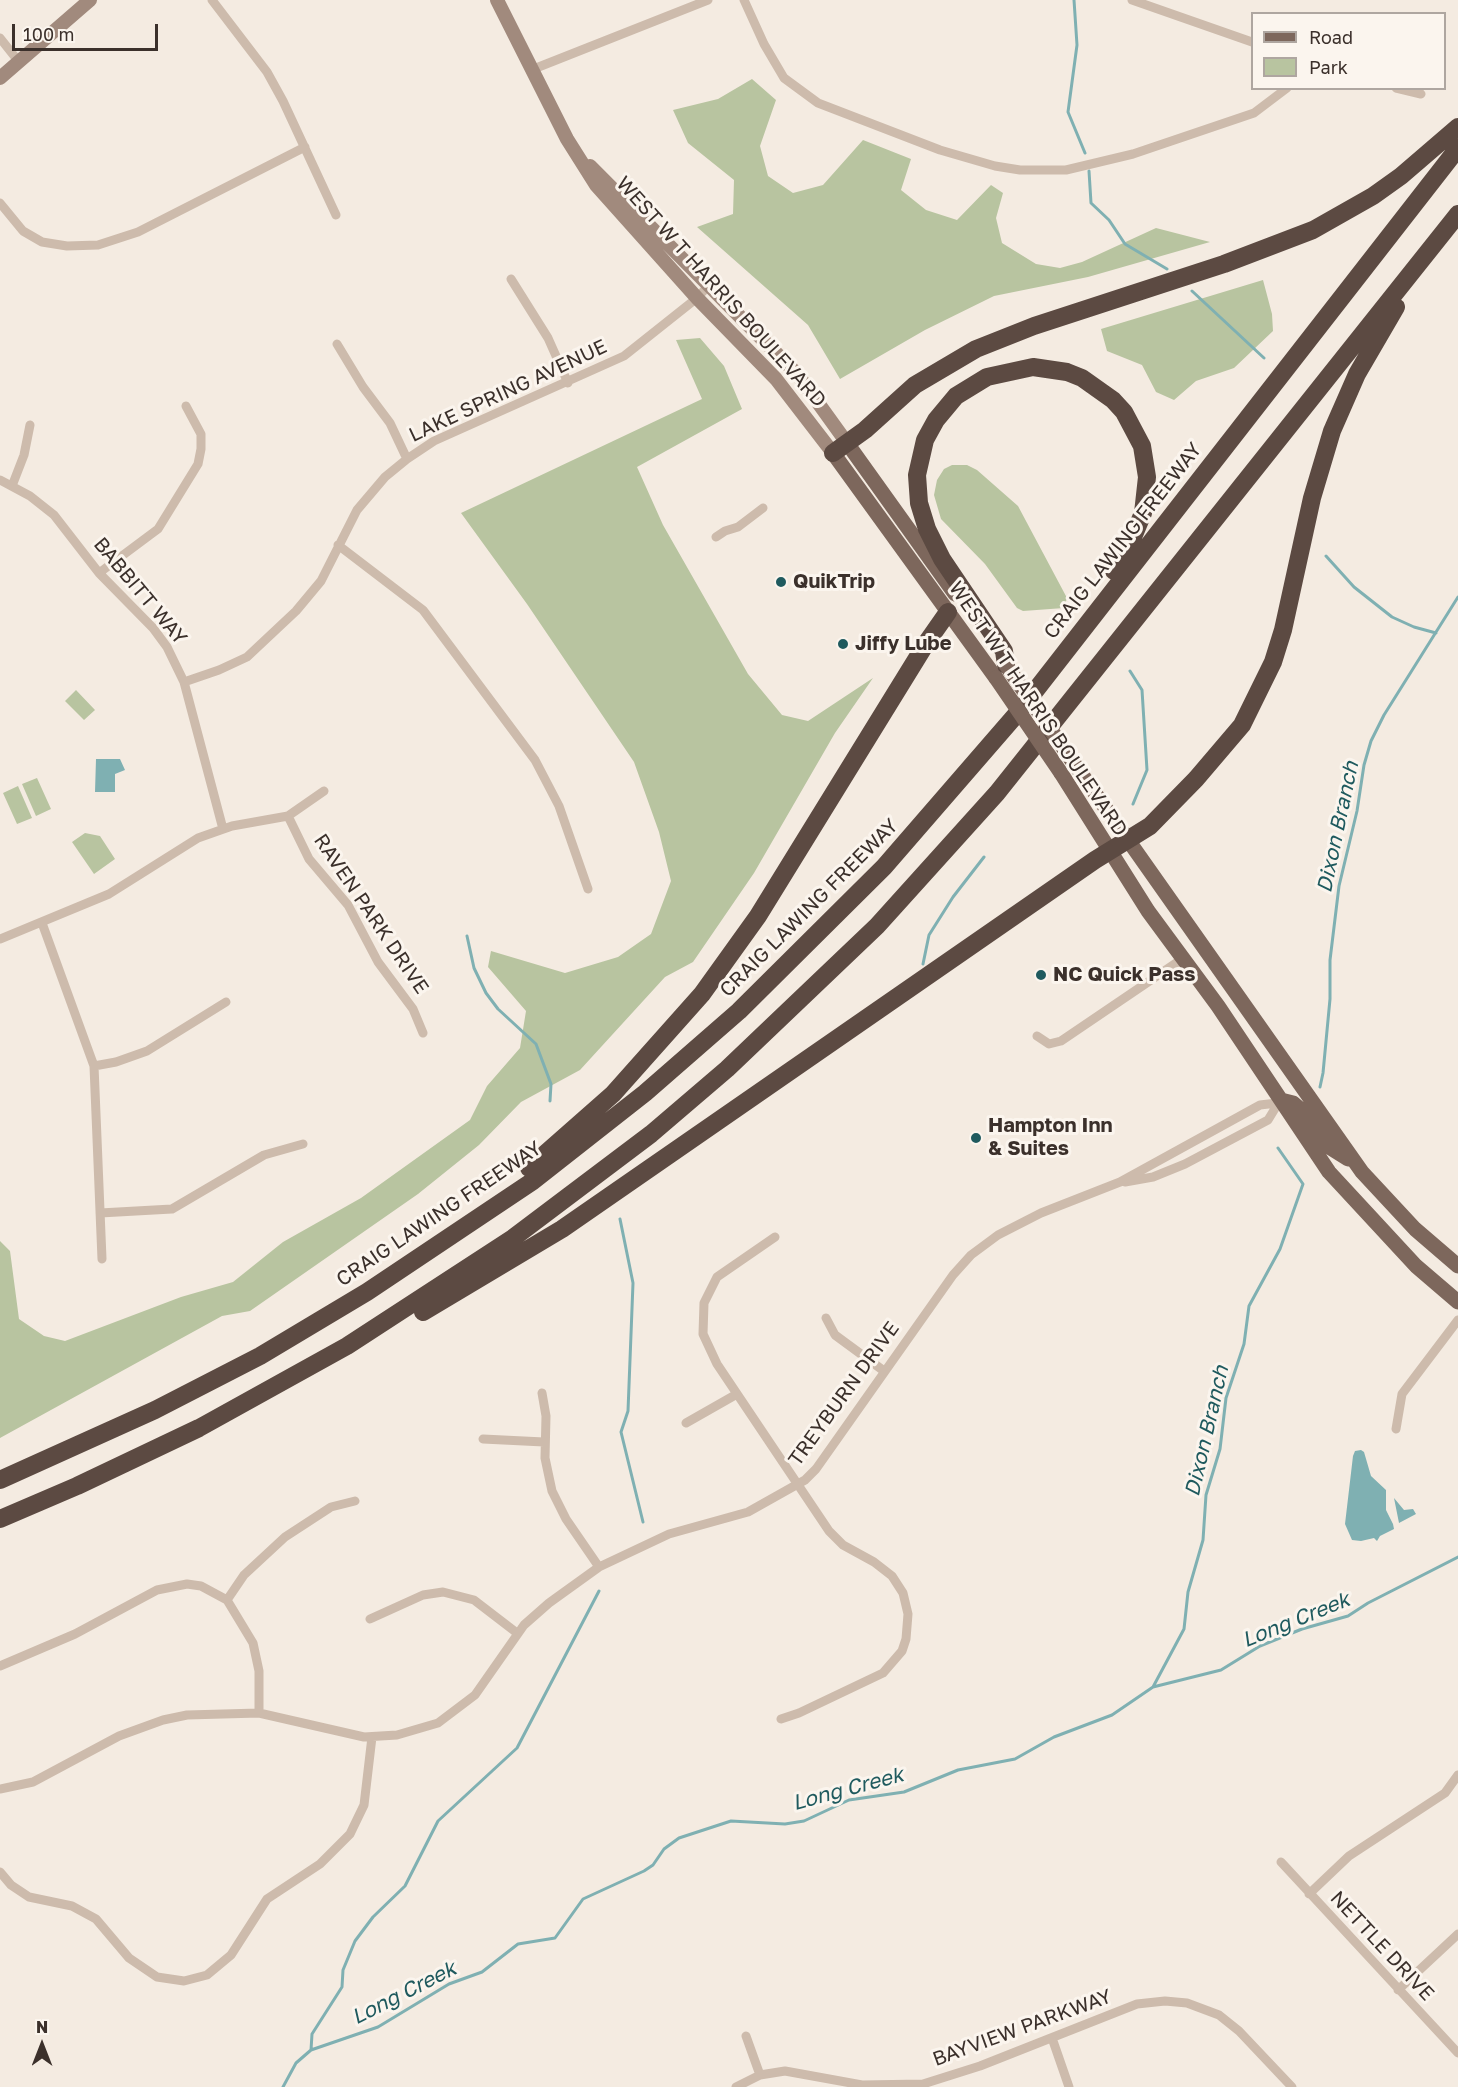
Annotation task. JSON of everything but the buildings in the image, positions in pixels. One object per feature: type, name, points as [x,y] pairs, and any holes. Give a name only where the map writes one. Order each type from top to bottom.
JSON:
[{"type":"highway","points":[[840,448],[915,385],[976,349],[1034,326],[1224,264],[1313,230],[1392,183],[1458,127]]},
{"type":"highway","name":"CRAIG LAWING FREEWAY","points":[[0,1480],[106,1434],[239,1366],[323,1319],[432,1251],[533,1181],[645,1093],[796,957],[877,875],[1021,709],[1458,148]]},
{"type":"highway","points":[[0,1518],[77,1486],[199,1428],[347,1346],[513,1238],[651,1134],[735,1062],[877,926],[997,793],[1458,214]]},
{"type":"highway","points":[[347,1346],[420,1314],[562,1229],[1126,840],[1150,826],[1203,772],[1242,725],[1259,693],[1273,662],[1283,630],[1312,498],[1332,431],[1357,374],[1429,251]]},
{"type":"highway","points":[[1001,671],[1004,651],[937,550],[923,517],[917,489],[921,452],[936,420],[956,396],[987,376],[1033,367],[1059,370],[1082,378],[1113,400],[1129,420],[1142,446],[1147,477],[1143,513],[1126,554],[1095,597],[1091,618]]},
{"type":"highway","points":[[432,1251],[613,1094],[695,1003],[758,916],[927,642],[948,612]]},
{"type":"main road","points":[[0,78],[90,0]]},
{"type":"main road","name":"WEST W T HARRIS BOULEVARD","points":[[497,0],[572,148],[596,185],[697,298],[840,448],[1001,671],[1028,724],[1110,852],[1329,1172],[1408,1259],[1458,1302]]},
{"type":"main road","name":"WEST W T HARRIS BOULEVARD","points":[[572,148],[798,375],[840,448],[948,612],[1038,712],[1356,1164],[1394,1208],[1451,1256],[1458,1266]]},
{"type":"main road","points":[[1279,1102],[1293,1103],[1300,1108],[1324,1144],[1356,1164]]},
{"type":"street","points":[[212,0],[267,72],[336,215]]},
{"type":"street","points":[[531,70],[708,0]]},
{"type":"street","points":[[744,0],[780,71],[790,84],[818,104],[940,150],[1011,169],[1058,171],[1133,154],[1254,113],[1284,90]]},
{"type":"street","points":[[1132,0],[1251,42]]},
{"type":"street","points":[[0,38],[19,62]]},
{"type":"street","points":[[1406,90],[1421,93]]},
{"type":"street","points":[[0,203],[23,231],[42,242],[67,246],[98,245],[138,232],[305,147]]},
{"type":"street","points":[[511,279],[548,338],[568,383]]},
{"type":"street","name":"LAKE SPRING AVENUE","points":[[184,682],[235,664],[262,645],[314,592],[353,516],[372,491],[407,459],[454,432],[624,356],[697,298],[709,285]]},
{"type":"street","points":[[337,344],[363,387],[390,423],[407,459]]},
{"type":"street","points":[[99,573],[158,529],[198,464],[201,434],[186,406]]},
{"type":"street","points":[[12,486],[24,455],[30,425]]},
{"type":"street","name":"BABBITT WAY","points":[[0,480],[41,504],[54,515],[99,573],[161,638],[184,682],[223,829]]},
{"type":"street","points":[[716,537],[738,527],[763,508]]},
{"type":"street","points":[[338,545],[414,602],[429,617],[535,760],[556,797],[588,889]]},
{"type":"street","points":[[0,939],[109,894],[198,838],[223,829],[288,816],[324,790]]},
{"type":"street","name":"RAVEN PARK DRIVE","points":[[288,816],[309,860],[348,904],[378,962],[413,1009],[423,1033]]},
{"type":"street","points":[[42,923],[94,1066],[102,1259]]},
{"type":"street","points":[[1037,1036],[1049,1044],[1061,1041],[1182,958]]},
{"type":"street","points":[[94,1066],[116,1062],[147,1051],[226,1002]]},
{"type":"street","name":"TREYBURN DRIVE","points":[[1120,1182],[1153,1177],[1185,1164],[1268,1120],[1279,1102]]},
{"type":"street","name":"TREYBURN DRIVE","points":[[0,1789],[33,1782],[119,1736],[163,1720],[206,1713],[259,1713],[344,1733],[372,1737],[410,1733],[438,1723],[453,1714],[484,1684],[518,1633],[549,1603],[599,1567],[669,1534],[748,1512],[799,1484],[816,1469],[953,1275],[971,1255],[998,1235],[1041,1213],[1120,1182],[1260,1105],[1279,1102]]},
{"type":"street","points":[[100,1213],[172,1209],[264,1155],[303,1144]]},
{"type":"street","points":[[775,1237],[723,1271],[710,1287],[704,1303],[702,1334],[710,1353],[736,1394],[836,1539],[892,1576],[906,1600],[908,1627],[902,1651],[883,1673],[808,1709],[781,1719]]},
{"type":"street","points":[[826,1318],[835,1335],[884,1371]]},
{"type":"street","points":[[1396,1428],[1402,1394],[1458,1320]]},
{"type":"street","points":[[542,1393],[546,1416],[544,1442],[549,1480],[556,1501],[599,1567]]},
{"type":"street","points":[[686,1423],[736,1394]]},
{"type":"street","points":[[483,1438],[544,1442]]},
{"type":"street","points":[[227,1599],[244,1575],[285,1537],[331,1507],[355,1501]]},
{"type":"street","points":[[0,1666],[75,1634],[164,1587],[187,1584],[201,1587],[227,1599],[245,1625],[257,1653],[259,1713]]},
{"type":"street","points":[[370,1619],[423,1594],[443,1592],[474,1600],[518,1633]]},
{"type":"street","points":[[0,1872],[11,1885],[29,1897],[72,1906],[96,1919],[129,1958],[157,1977],[184,1981],[207,1975],[231,1954],[267,1899],[320,1864],[350,1834],[364,1805],[372,1737]]},
{"type":"street","points":[[1309,1894],[1348,1856],[1445,1793],[1458,1774]]},
{"type":"street","name":"NETTLE DRIVE","points":[[1281,1862],[1458,2054]]},
{"type":"street","points":[[1398,1990],[1458,1934]]},
{"type":"street","name":"BAYVIEW PARKWAY","points":[[736,2087],[760,2075],[798,2071],[853,2085],[904,2086],[931,2082],[960,2073],[1137,2004],[1176,2001],[1219,2015],[1239,2031],[1293,2087]]},
{"type":"street","points":[[746,2036],[760,2075]]},
{"type":"street","points":[[1052,2038],[1069,2087]]},
{"type":"green space","points":[[752,79],[776,100],[760,146],[768,176],[793,193],[823,185],[863,140],[911,159],[901,190],[926,210],[957,220],[991,185],[1003,193],[996,218],[1002,243],[1036,264],[1060,268],[1082,262],[1156,228],[1210,242],[1088,277],[994,296],[925,330],[840,379],[808,325],[697,227],[733,214],[734,180],[688,143],[673,110],[718,99]]},
{"type":"green space","points":[[1263,280],[1272,314],[1273,331],[1234,368],[1196,381],[1174,400],[1156,392],[1142,365],[1107,351],[1101,329]]},
{"type":"green space","points":[[700,338],[724,366],[742,409],[637,467],[663,525],[748,674],[782,715],[808,721],[873,678],[835,733],[754,873],[693,962],[665,977],[580,1070],[521,1102],[479,1145],[418,1194],[250,1311],[222,1316],[0,1438],[0,1241],[10,1251],[19,1319],[44,1336],[65,1341],[181,1297],[233,1282],[283,1242],[361,1198],[470,1120],[487,1086],[520,1048],[526,1011],[488,967],[491,951],[565,973],[618,957],[651,934],[671,881],[659,832],[634,762],[527,604],[461,513],[702,399],[676,340]]},
{"type":"green space","points":[[952,465],[967,465],[977,470],[1018,506],[1067,598],[1064,608],[1023,611],[1017,608],[985,564],[941,519],[934,495],[937,480],[944,469]]},
{"type":"green space","points":[[76,690],[95,710],[84,720],[65,701]]},
{"type":"green space","points":[[37,778],[51,809],[36,816],[22,784]]},
{"type":"green space","points":[[18,786],[32,818],[17,824],[3,793]]},
{"type":"green space","points":[[85,833],[100,836],[115,859],[94,874],[72,842]]},
{"type":"water","points":[[96,759],[120,759],[125,770],[115,774],[115,792],[95,792]]},
{"type":"water","points":[[1355,1451],[1364,1452],[1371,1476],[1386,1490],[1386,1510],[1394,1529],[1380,1536],[1377,1541],[1374,1538],[1361,1541],[1352,1540],[1345,1524],[1353,1456]]},
{"type":"water","points":[[1394,1498],[1404,1510],[1413,1509],[1416,1514],[1399,1523]]},
{"type":"waterway","points":[[1074,0],[1077,45],[1068,112],[1085,153]]},
{"type":"waterway","points":[[1089,171],[1091,203],[1109,220],[1125,244],[1167,269]]},
{"type":"waterway","points":[[1192,291],[1264,358]]},
{"type":"waterway","points":[[1326,556],[1354,587],[1392,617],[1414,627],[1436,633]]},
{"type":"waterway","name":"Dixon Branch","points":[[1320,1087],[1330,999],[1330,960],[1339,886],[1357,811],[1364,765],[1371,741],[1384,715],[1458,597]]},
{"type":"waterway","points":[[1130,671],[1142,690],[1147,770],[1133,804]]},
{"type":"waterway","points":[[923,964],[929,935],[953,897],[984,857]]},
{"type":"waterway","points":[[467,936],[474,968],[486,993],[498,1009],[536,1044],[551,1084],[550,1101]]},
{"type":"waterway","name":"Dixon Branch","points":[[1153,1687],[1184,1629],[1188,1592],[1203,1540],[1206,1495],[1220,1449],[1226,1398],[1244,1344],[1249,1306],[1280,1249],[1303,1184],[1278,1148]]},
{"type":"waterway","points":[[620,1219],[633,1283],[628,1411],[621,1432],[643,1522]]},
{"type":"waterway","name":"Long Creek","points":[[283,2087],[296,2063],[311,2050],[378,2027],[449,1984],[482,1972],[518,1944],[555,1938],[583,1899],[644,1871],[653,1865],[664,1849],[679,1838],[731,1821],[785,1824],[804,1821],[849,1800],[904,1792],[958,1770],[1015,1759],[1054,1737],[1112,1715],[1153,1687],[1221,1670],[1260,1646],[1302,1629],[1348,1616],[1368,1603],[1458,1557]]},
{"type":"waterway","points":[[311,2050],[312,2034],[342,1987],[343,1970],[355,1941],[373,1917],[405,1886],[438,1821],[517,1748],[599,1591]]},
{"type":"place","name":"QuikTrip","points":[[781,582]]},
{"type":"place","name":"Jiffy Lube","points":[[843,644]]},
{"type":"place","name":"NC Quick Pass","points":[[1041,975]]},
{"type":"place","name":"Hampton Inn & Suites","points":[[976,1138]]}]
